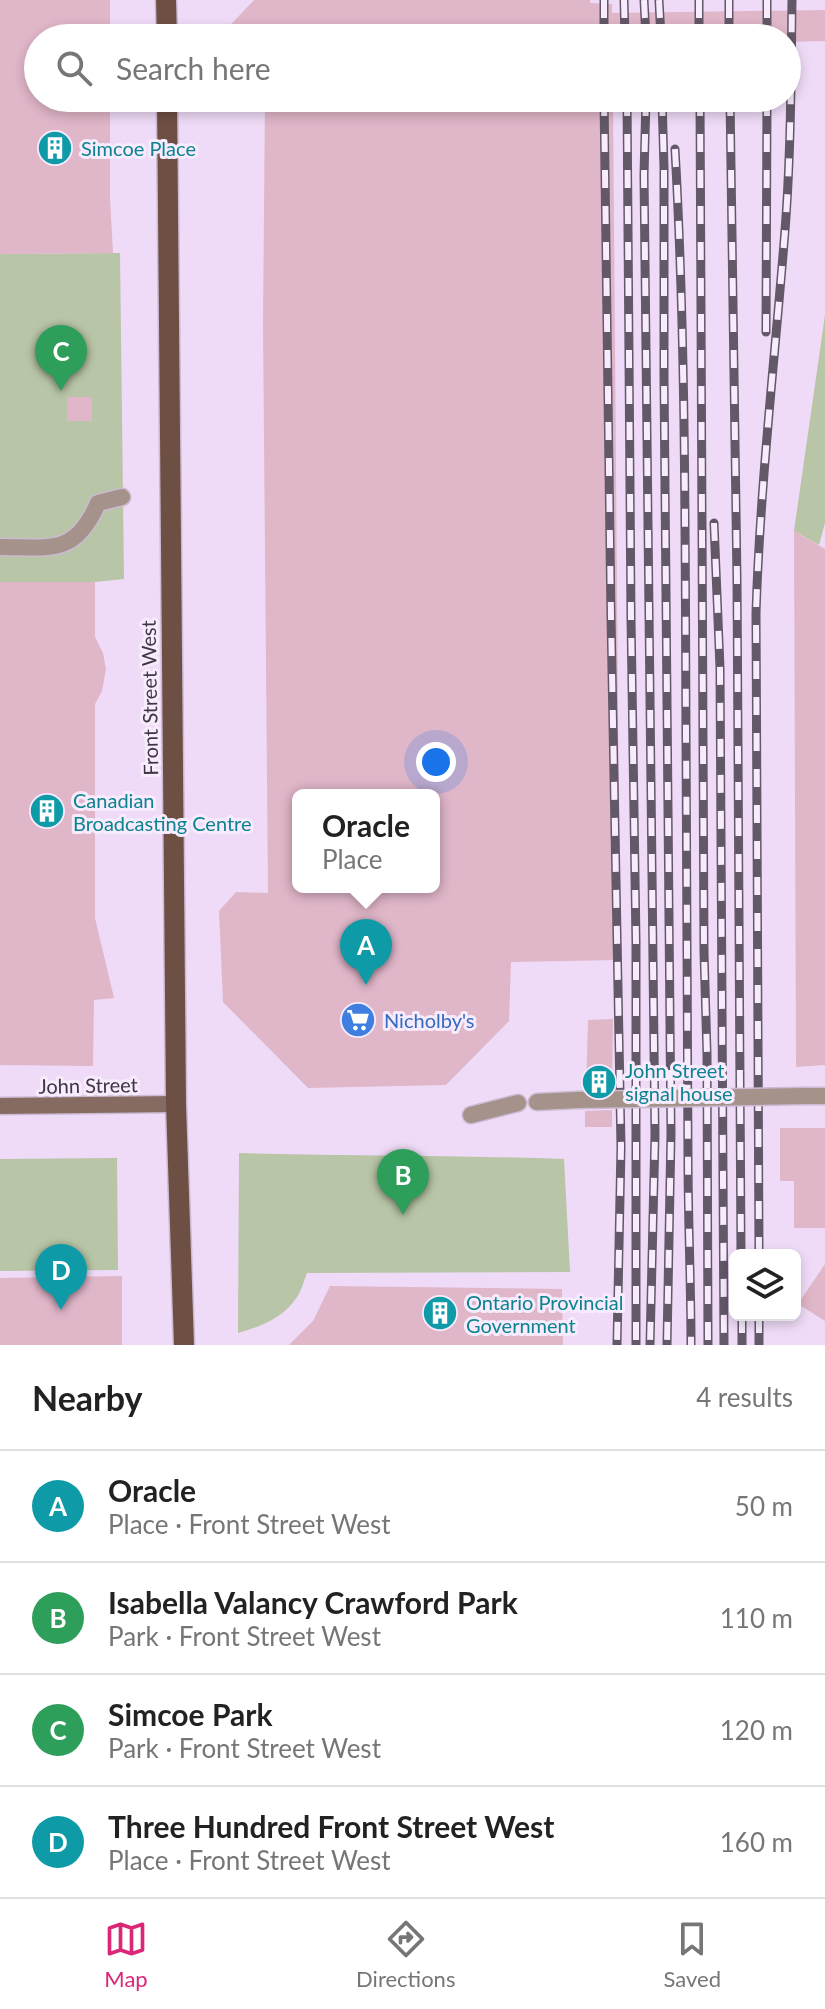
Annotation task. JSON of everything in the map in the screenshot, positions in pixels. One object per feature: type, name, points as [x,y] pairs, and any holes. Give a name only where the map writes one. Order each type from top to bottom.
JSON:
[{"type":"main road","points":[[166,0],[167,24]]},
{"type":"main road","name":"Front Street West","points":[[167,112],[176,1104],[184,1345]]},
{"type":"street","points":[[0,547],[57,547],[76,536],[90,521],[98,503],[122,497]]},
{"type":"street","points":[[537,1102],[825,1096]]},
{"type":"street","points":[[471,1115],[518,1103]]},
{"type":"street","name":"John Street","points":[[0,1106],[176,1104]]},
{"type":"green space","points":[[120,253],[124,579],[0,583],[0,254]]},
{"type":"green space","points":[[825,315],[825,523],[819,545],[794,531]]},
{"type":"green space","points":[[239,1153],[564,1159],[570,1272],[307,1273],[299,1294],[286,1310],[263,1324],[238,1333]]},
{"type":"green space","points":[[117,1158],[118,1270],[0,1271],[0,1159]]},
{"type":"building","name":"Simcoe Place","points":[[0,0],[110,0],[110,24],[24,24],[24,112],[110,112],[113,253],[0,254]]},
{"type":"building","points":[[254,0],[590,0],[590,3],[612,4],[612,13],[825,10],[825,41],[801,42],[801,24],[231,24]]},
{"type":"building","points":[[265,112],[613,112],[620,960],[511,962],[509,1021],[446,1085],[308,1088],[223,1002],[219,911],[236,892],[268,893],[263,324]]},
{"type":"building","points":[[67,397],[92,397],[92,421],[67,421]]},
{"type":"building","points":[[794,531],[825,549],[825,1065],[796,1067]]},
{"type":"building","name":"Canadian Broadcasting Centre","points":[[0,582],[95,582],[95,637],[106,669],[102,691],[95,704],[95,918],[114,998],[94,1000],[93,1066],[0,1065]]},
{"type":"building","points":[[613,1019],[612,1088],[586,1089],[588,1020]]},
{"type":"building","points":[[612,1110],[612,1127],[585,1127],[585,1111]]},
{"type":"building","points":[[780,1128],[825,1128],[825,1228],[794,1228],[794,1181],[780,1181]]},
{"type":"building","points":[[825,1264],[825,1321],[801,1306],[801,1300]]},
{"type":"building","points":[[122,1276],[122,1345],[0,1345],[0,1278]]},
{"type":"building","name":"Ontario Provincial Government","points":[[330,1286],[562,1289],[563,1345],[289,1345],[313,1321]]},
{"type":"railway","points":[[604,0],[604,24]]},
{"type":"railway","points":[[624,0],[625,24]]},
{"type":"railway","points":[[644,0],[645,24]]},
{"type":"railway","points":[[659,0],[660,24]]},
{"type":"railway","points":[[699,0],[699,24]]},
{"type":"railway","points":[[729,0],[729,24]]},
{"type":"railway","points":[[767,0],[767,24]]},
{"type":"railway","points":[[792,0],[792,24]]},
{"type":"railway","points":[[604,112],[621,1147],[617,1345]]},
{"type":"railway","points":[[627,112],[636,942],[636,1345]]},
{"type":"railway","points":[[646,112],[655,1135],[650,1345]]},
{"type":"railway","points":[[662,112],[671,1133],[667,1345]]},
{"type":"railway","points":[[700,112],[708,1345]]},
{"type":"railway","points":[[730,112],[741,1249]]},
{"type":"railway","points":[[766,332],[767,112]]},
{"type":"railway","points":[[759,1249],[756,613],[764,474],[786,213],[790,112]]},
{"type":"railway","points":[[675,149],[684,442],[691,1345]]},
{"type":"railway","points":[[714,523],[720,668],[724,1345]]},
{"type":"railway","points":[[742,1321],[742,1345]]},
{"type":"railway","points":[[759,1321],[759,1345]]},
{"type":"place","name":"Simcoe Place","points":[[55,148]]},
{"type":"place","name":"Simcoe Park","points":[[61,391]]},
{"type":"place","name":"Canadian Broadcasting Centre","points":[[47,811]]},
{"type":"place","name":"Oracle","points":[[366,985]]},
{"type":"place","name":"Nicholby's","points":[[358,1020]]},
{"type":"place","name":"John Street signal house","points":[[599,1082]]},
{"type":"place","name":"Isabella Valancy Crawford Park","points":[[403,1215]]},
{"type":"place","name":"Three Hundred Front Street West","points":[[61,1310]]},
{"type":"place","name":"Ontario Provincial Government","points":[[440,1313]]}]
